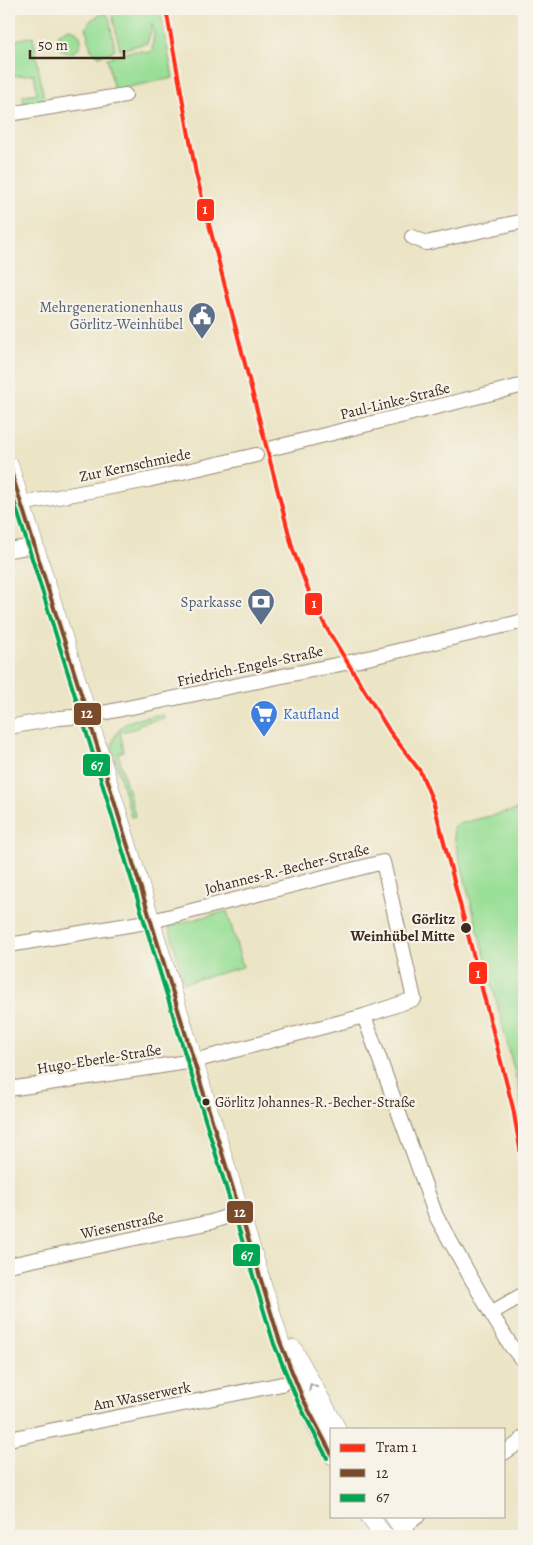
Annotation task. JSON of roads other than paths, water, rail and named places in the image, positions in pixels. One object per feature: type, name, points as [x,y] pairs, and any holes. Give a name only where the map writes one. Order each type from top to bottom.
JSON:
[{"type":"main road","points":[[9,464],[152,921],[269,1305],[294,1381],[330,1451]]},
{"type":"main road","points":[[269,1305],[336,1428]]},
{"type":"main road","points":[[370,1518],[384,1536]]},
{"type":"street","points":[[9,114],[125,95]]},
{"type":"street","points":[[412,238],[426,242],[524,221]]},
{"type":"street","name":"Paul-Linke-Straße","points":[[273,448],[524,385]]},
{"type":"street","name":"Zur Kernschmiede","points":[[21,504],[148,480],[256,455]]},
{"type":"street","points":[[9,550],[34,546]]},
{"type":"street","name":"Friedrich-Engels-Straße","points":[[9,727],[59,718],[88,716],[359,660],[524,621]]},
{"type":"street","name":"Johannes-R.-Becher-Straße","points":[[9,944],[152,921],[383,862],[414,998],[364,1016],[194,1061]]},
{"type":"street","points":[[364,1016],[436,1216],[491,1313],[511,1346],[524,1362]]},
{"type":"street","name":"Hugo-Eberle-Straße","points":[[9,1089],[194,1061]]},
{"type":"street","name":"Wiesenstraße","points":[[9,1265],[211,1222],[240,1212]]},
{"type":"street","points":[[491,1313],[524,1294]]},
{"type":"street","name":"Am Wasserwerk","points":[[9,1439],[282,1384]]},
{"type":"street","points":[[506,1453],[523,1442]]},
{"type":"street","points":[[398,1529],[415,1518]]},
{"type":"tram line","name":"1","points":[[166,9],[196,174],[293,550],[313,602],[327,629],[390,732],[420,771],[434,804],[513,1108],[524,1172]]},
{"type":"place","name":"Mehrgenerationenhaus Görlitz-Weinhübel","points":[[202,340]]},
{"type":"place","name":"Sparkasse","points":[[261,626]]},
{"type":"place","name":"Kaufland","points":[[264,738]]},
{"type":"place","name":"Görlitz Weinhübel Mitte","points":[[466,928]]},
{"type":"place","name":"Görlitz Johannes-R.-Becher-Straße","points":[[206,1102]]}]
